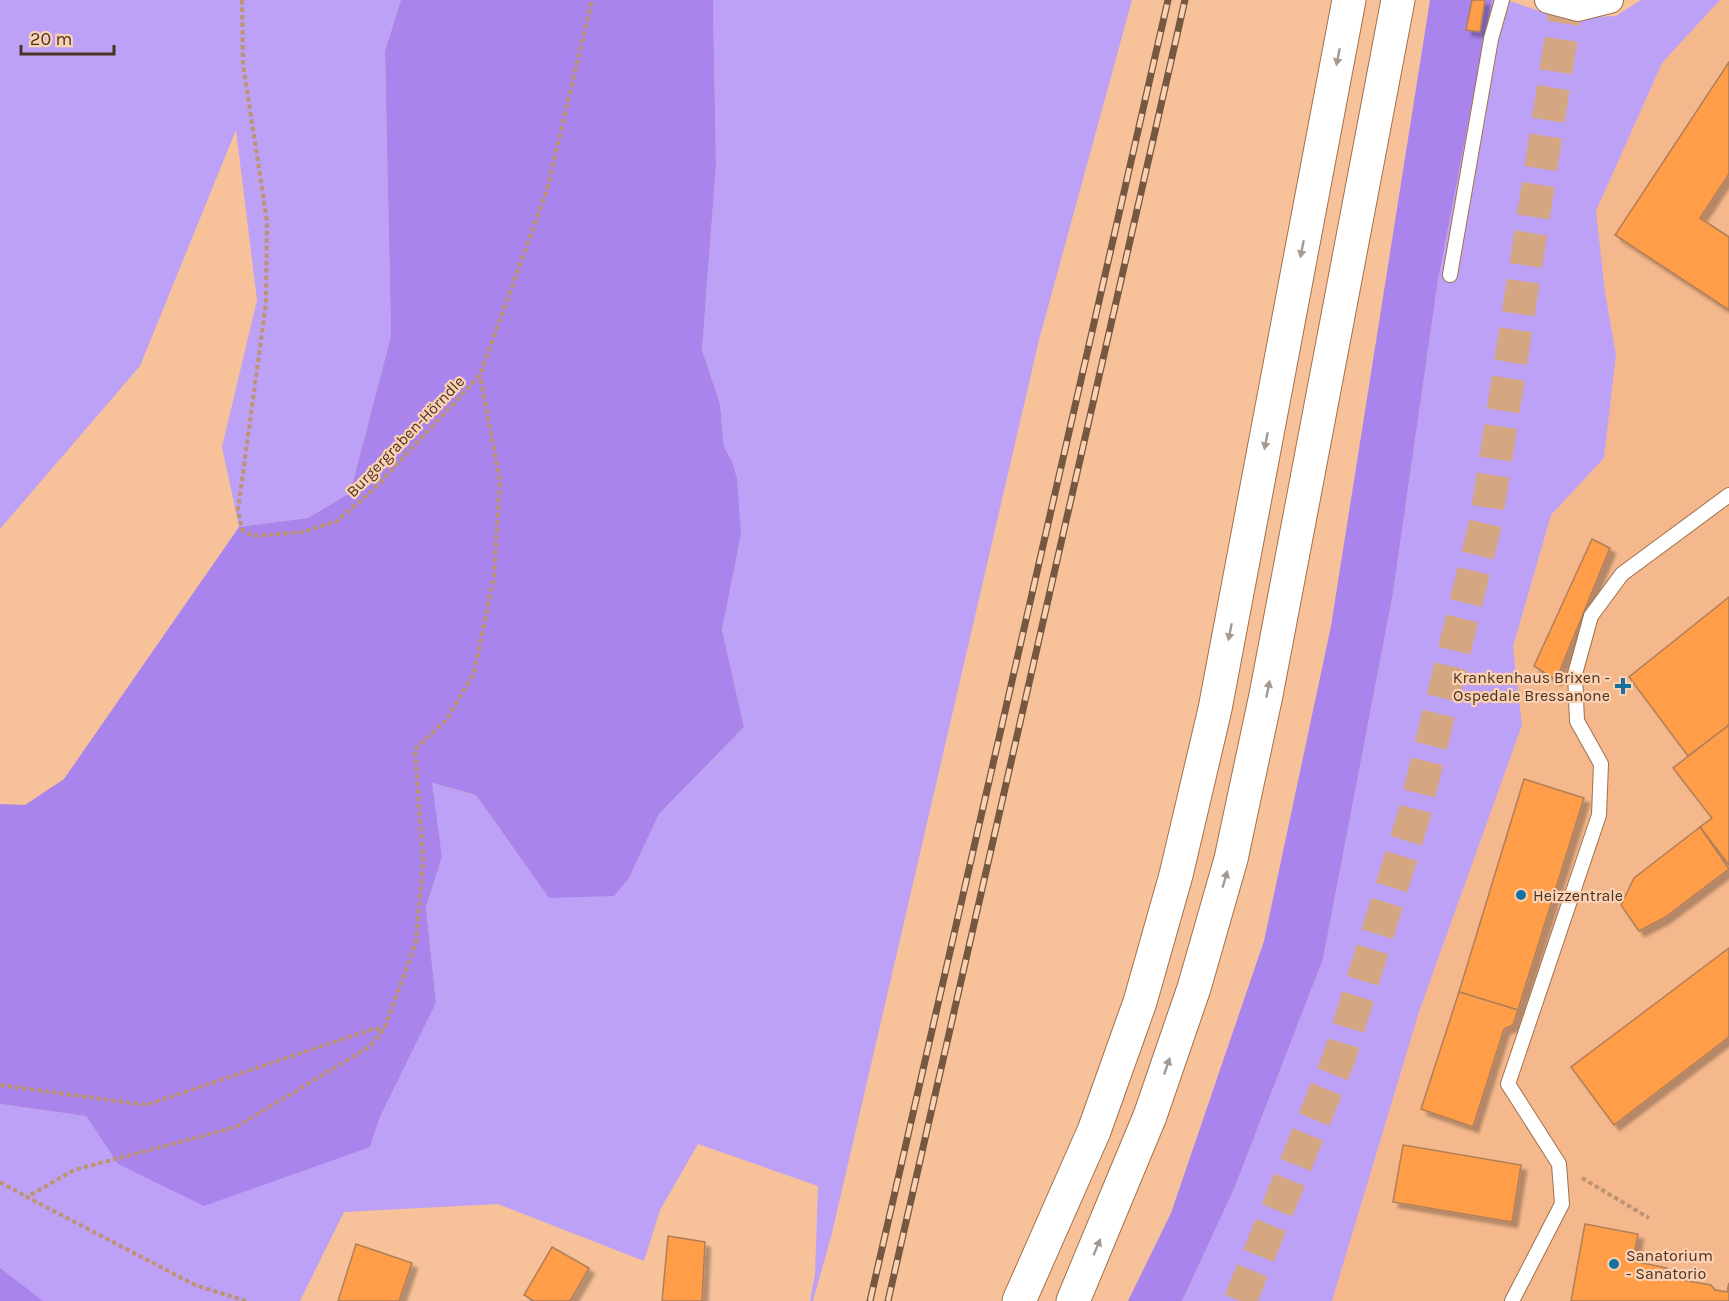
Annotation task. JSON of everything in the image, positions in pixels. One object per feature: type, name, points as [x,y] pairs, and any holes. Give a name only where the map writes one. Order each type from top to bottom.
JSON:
[{"type":"highway","points":[[1020,1301],[1094,1131],[1140,1002],[1176,875],[1215,709],[1349,0]]},
{"type":"highway","points":[[1073,1301],[1150,1116],[1194,988],[1231,859],[1266,695],[1398,0]]},
{"type":"street","points":[[1548,0],[1578,8],[1610,0]]},
{"type":"lane","points":[[1450,275],[1491,39],[1502,0]]},
{"type":"lane","points":[[1512,1301],[1562,1204],[1558,1164],[1508,1084],[1599,815],[1601,764],[1577,721],[1575,674],[1591,616],[1622,574],[1729,495]]},
{"type":"path","name":"Burgergraben-Hörndle","points":[[242,0],[243,64],[267,221],[266,303],[238,510],[242,530],[253,536],[303,532],[337,520],[373,490],[480,375],[547,190],[592,0]]},
{"type":"path","points":[[27,1197],[74,1170],[236,1127],[369,1047],[384,1029],[416,942],[423,861],[415,749],[446,720],[474,673],[494,576],[501,481],[480,375]]},
{"type":"path","points":[[0,1085],[146,1106],[373,1029],[384,1029]]},
{"type":"path","points":[[1558,1164],[1648,1218]]},
{"type":"path","points":[[0,1182],[195,1285],[246,1301]]},
{"type":"shaded area","points":[[0,0],[401,0],[385,51],[391,336],[350,493],[308,518],[239,527],[222,447],[257,300],[236,130],[140,366],[0,529]]},
{"type":"shaded area","points":[[401,0],[713,0],[716,165],[702,350],[720,404],[724,447],[732,461],[737,479],[741,535],[722,630],[744,727],[659,814],[629,878],[614,896],[549,898],[476,795],[432,783],[442,857],[426,907],[436,1003],[380,1117],[370,1147],[204,1206],[118,1164],[86,1116],[0,1104],[0,804],[25,805],[64,779],[239,527],[308,518],[350,493],[391,336],[385,51]]},
{"type":"shaded area","points":[[713,0],[1132,0],[1039,340],[832,1233],[813,1301],[810,1301],[815,1274],[818,1186],[698,1144],[660,1210],[644,1261],[498,1204],[344,1212],[300,1301],[41,1301],[0,1269],[0,1104],[86,1116],[118,1164],[370,1147],[380,1117],[436,1003],[426,907],[442,857],[431,783],[476,795],[549,898],[629,878],[659,814],[744,727],[722,630],[741,535],[732,461],[724,447],[720,404],[702,350],[716,165]]},
{"type":"shaded area","points":[[1430,0],[1492,0],[1438,280],[1393,593],[1323,959],[1234,1189],[1182,1301],[1128,1301],[1171,1213],[1264,941],[1331,626]]},
{"type":"shaded area","points":[[1492,0],[1507,0],[1562,19],[1616,16],[1641,0],[1720,0],[1662,63],[1596,211],[1605,292],[1616,355],[1604,458],[1551,515],[1513,647],[1522,725],[1419,1012],[1332,1301],[1182,1301],[1234,1189],[1323,959],[1393,593],[1438,280]]},
{"type":"shaded area","name":"Krankenhaus Brixen - Ospedale Bressanone","points":[[1720,0],[1729,0],[1729,1301],[1332,1301],[1419,1012],[1522,725],[1513,647],[1551,515],[1604,458],[1616,355],[1605,292],[1596,211],[1662,63]]},
{"type":"shaded area","points":[[0,1268],[43,1301],[0,1301]]},
{"type":"building","points":[[1472,0],[1485,0],[1480,32],[1466,30]]},
{"type":"building","points":[[1729,62],[1729,174],[1700,218],[1729,237],[1729,310],[1615,235]]},
{"type":"building","points":[[1592,539],[1610,548],[1556,680],[1534,666]]},
{"type":"building","points":[[1729,597],[1729,725],[1688,756],[1629,677]]},
{"type":"building","points":[[1729,725],[1729,865],[1700,827],[1712,818],[1673,768]]},
{"type":"building","name":"Heizzentrale","points":[[1524,779],[1584,798],[1518,1010],[1459,992]]},
{"type":"building","points":[[1700,827],[1729,869],[1664,918],[1639,931],[1621,905],[1634,878]]},
{"type":"building","points":[[1729,948],[1729,1037],[1614,1125],[1571,1067]]},
{"type":"building","points":[[1459,992],[1518,1010],[1513,1025],[1504,1029],[1473,1127],[1421,1109]]},
{"type":"building","points":[[1403,1145],[1521,1165],[1512,1222],[1393,1202]]},
{"type":"building","name":"Sanatorium - Sanatorio","points":[[1585,1224],[1638,1234],[1633,1261],[1667,1268],[1665,1277],[1711,1285],[1715,1290],[1727,1292],[1729,1283],[1729,1301],[1571,1301]]},
{"type":"building","points":[[668,1236],[705,1242],[702,1301],[662,1301]]},
{"type":"building","points":[[356,1244],[412,1263],[399,1301],[338,1301]]},
{"type":"building","points":[[552,1247],[589,1268],[570,1301],[534,1301],[524,1295]]},
{"type":"tunnel","points":[[1240,1301],[1339,1058],[1414,815],[1486,521],[1567,0]]},
{"type":"railway","points":[[870,1301],[1168,0]]},
{"type":"railway","points":[[888,1301],[1185,0]]},
{"type":"place","name":"Krankenhaus Brixen - Ospedale Bressanone","points":[[1623,686]]},
{"type":"place","name":"Heizzentrale","points":[[1521,895]]},
{"type":"place","name":"Sanatorium - Sanatorio","points":[[1614,1264]]}]
